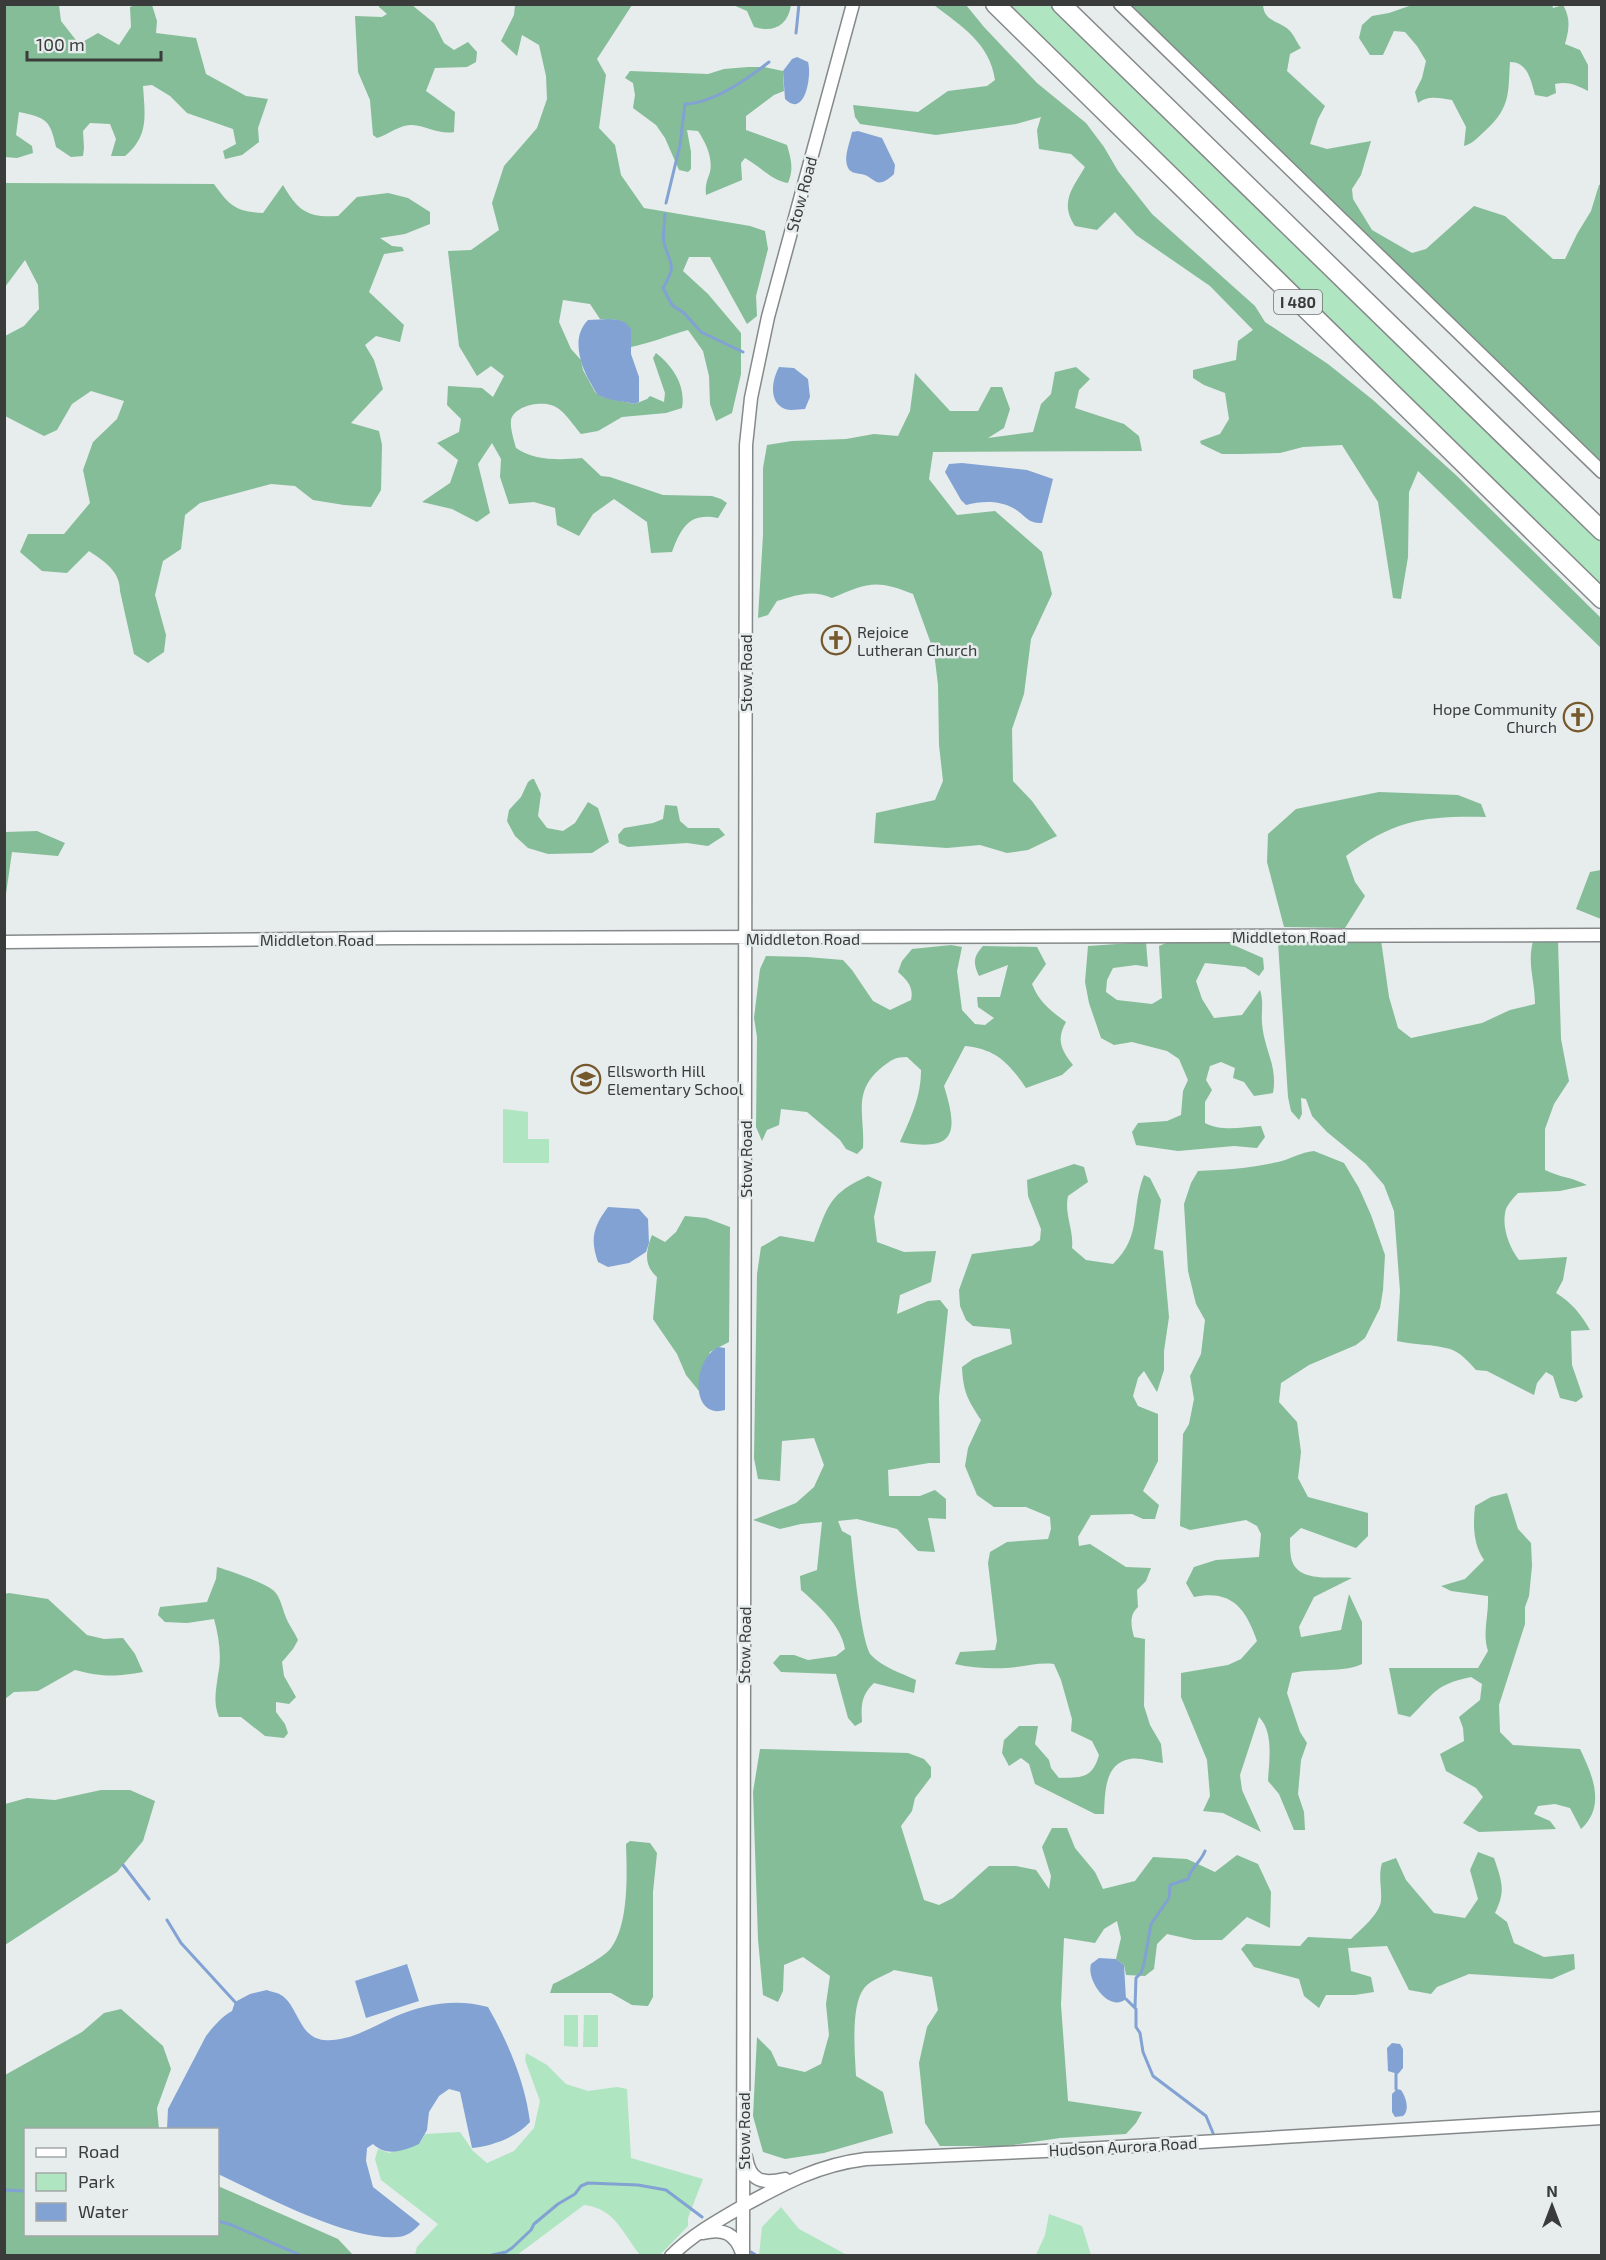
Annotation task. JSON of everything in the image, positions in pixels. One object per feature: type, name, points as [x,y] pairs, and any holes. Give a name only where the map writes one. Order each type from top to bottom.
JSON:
[{"type":"highway","name":"I 480","points":[[994,4],[1602,599]]},
{"type":"highway","name":"I 480","points":[[1061,4],[1602,531]]},
{"type":"street","name":"Stow Road","points":[[743,2256],[745,487],[751,398],[768,317],[853,4]]},
{"type":"street","points":[[1120,4],[1602,472]]},
{"type":"street","name":"Middleton Road","points":[[4,942],[393,938],[745,939],[1602,935]]},
{"type":"street","name":"Hudson Aurora Road","points":[[671,2256],[696,2234],[795,2177],[822,2167],[866,2158],[1067,2150],[1602,2118]]},
{"type":"street","points":[[743,2141],[747,2164],[755,2177],[770,2182],[795,2177]]},
{"type":"street","points":[[696,2234],[716,2230],[728,2232],[739,2244],[743,2256]]},
{"type":"green space","points":[[5,4],[59,5],[61,21],[79,44],[98,33],[119,45],[131,27],[130,7],[152,5],[157,21],[156,33],[196,38],[206,74],[246,96],[268,99],[258,128],[259,142],[242,155],[225,159],[223,151],[236,144],[233,129],[187,113],[170,96],[152,85],[143,86],[145,116],[142,133],[125,156],[111,156],[116,139],[110,124],[90,123],[83,131],[83,156],[71,157],[56,147],[49,125],[45,121],[19,112],[16,135],[32,146],[33,153],[17,158],[5,157]]},
{"type":"green space","points":[[791,4],[783,23],[767,29],[754,27],[747,11],[733,5]]},
{"type":"green space","points":[[1552,4],[1553,8],[1563,5],[1566,10],[1568,34],[1565,44],[1580,50],[1588,65],[1588,91],[1572,84],[1560,83],[1555,84],[1556,93],[1547,97],[1535,95],[1525,69],[1521,65],[1510,62],[1507,99],[1500,114],[1476,140],[1464,146],[1466,127],[1452,100],[1430,98],[1418,103],[1415,92],[1422,78],[1426,61],[1405,32],[1394,31],[1383,55],[1370,55],[1359,38],[1362,25],[1372,16],[1412,5]]},
{"type":"green space","points":[[379,5],[412,5],[434,23],[444,43],[454,50],[468,42],[477,52],[476,62],[467,67],[435,68],[426,91],[455,112],[454,132],[408,125],[377,138],[373,135],[370,100],[358,72],[355,16],[382,17],[387,14]]},
{"type":"green space","points":[[515,5],[632,5],[597,59],[606,75],[599,128],[615,145],[621,175],[644,208],[750,226],[765,231],[768,249],[756,296],[757,316],[747,324],[710,257],[689,257],[683,271],[708,294],[741,333],[741,374],[732,413],[716,421],[710,404],[709,376],[703,351],[688,330],[631,347],[630,329],[619,320],[600,319],[590,304],[563,300],[559,322],[571,349],[581,360],[583,370],[595,392],[602,397],[635,404],[650,396],[664,402],[665,393],[653,358],[656,353],[677,377],[682,392],[682,408],[666,413],[622,417],[598,431],[581,434],[560,410],[546,404],[534,404],[522,408],[513,415],[511,420],[516,448],[523,452],[556,459],[582,458],[601,476],[663,495],[712,496],[727,503],[718,518],[700,517],[688,524],[679,536],[672,552],[651,553],[647,522],[614,499],[593,514],[579,536],[557,525],[555,508],[534,502],[509,504],[500,477],[501,459],[492,443],[478,464],[490,513],[477,522],[452,509],[422,502],[450,483],[458,460],[437,443],[459,432],[461,419],[447,405],[448,386],[482,388],[493,397],[504,376],[491,366],[477,376],[459,346],[448,251],[471,250],[499,230],[492,203],[504,166],[537,128],[547,99],[546,76],[539,45],[522,35],[517,56],[501,41],[514,15]]},
{"type":"green space","points":[[934,5],[966,5],[1037,83],[1086,123],[1118,171],[1152,214],[1255,306],[1265,322],[1328,364],[1373,400],[1457,476],[1601,618],[1601,648],[1418,471],[1409,492],[1408,557],[1401,599],[1393,598],[1378,502],[1342,445],[1303,447],[1280,453],[1222,454],[1201,444],[1200,441],[1220,434],[1229,419],[1225,393],[1193,378],[1193,370],[1236,360],[1238,341],[1253,330],[1210,286],[1136,235],[1115,212],[1097,230],[1075,226],[1068,210],[1069,195],[1085,167],[1071,154],[1039,149],[1037,130],[1041,117],[1016,124],[936,135],[860,124],[855,117],[853,105],[918,112],[948,91],[987,86],[995,80],[987,56],[973,36]]},
{"type":"green space","points":[[1006,5],[1050,5],[1601,543],[1601,587]]},
{"type":"green space","points":[[1128,5],[1263,5],[1266,15],[1290,31],[1301,48],[1290,54],[1287,71],[1325,106],[1310,144],[1327,149],[1371,141],[1361,175],[1352,189],[1353,199],[1372,230],[1412,253],[1426,249],[1474,206],[1505,216],[1553,259],[1565,259],[1591,211],[1601,184],[1601,464]]},
{"type":"green space","points":[[764,67],[783,71],[784,91],[774,95],[746,116],[746,130],[787,145],[791,164],[790,178],[788,183],[776,179],[745,158],[741,163],[742,180],[706,195],[711,161],[698,131],[687,130],[691,169],[688,172],[679,170],[665,138],[656,125],[633,108],[635,95],[633,83],[625,78],[630,71],[708,74],[724,69]]},
{"type":"green space","points":[[5,183],[214,184],[234,206],[246,211],[263,213],[283,185],[299,207],[319,216],[338,216],[357,197],[388,193],[408,198],[430,212],[430,224],[405,234],[380,238],[392,246],[402,247],[404,251],[384,254],[369,292],[404,325],[400,342],[376,336],[365,345],[374,360],[383,389],[351,423],[379,431],[382,445],[381,490],[371,507],[313,500],[295,486],[271,484],[200,503],[185,515],[181,549],[163,561],[155,595],[166,635],[164,652],[148,663],[134,654],[119,584],[114,572],[105,563],[89,551],[67,573],[42,571],[20,552],[28,534],[64,534],[90,503],[83,470],[93,442],[117,419],[124,401],[91,391],[72,404],[57,430],[44,436],[5,416],[5,336],[24,326],[39,309],[38,285],[25,260],[5,287]]},
{"type":"green space","points":[[1076,367],[1090,379],[1079,390],[1075,408],[1124,424],[1139,436],[1142,451],[933,452],[929,479],[957,515],[995,511],[1042,552],[1052,594],[1031,639],[1024,694],[1012,729],[1013,781],[1032,801],[1057,836],[1028,850],[1007,853],[980,845],[947,848],[874,843],[876,813],[935,800],[943,781],[934,652],[913,594],[889,586],[863,586],[832,598],[811,593],[798,595],[777,601],[768,615],[758,618],[763,535],[763,468],[767,445],[792,441],[846,439],[874,434],[898,436],[910,411],[915,373],[950,411],[978,411],[991,387],[1002,387],[1010,409],[1004,428],[988,438],[1033,432],[1041,404],[1051,394],[1055,372]]},
{"type":"green space","points":[[532,779],[541,794],[538,816],[547,828],[563,831],[575,823],[588,802],[598,808],[609,842],[592,853],[548,854],[528,848],[515,836],[507,821],[509,810],[521,797],[528,782]]},
{"type":"green space","points":[[1379,792],[1458,795],[1481,804],[1486,817],[1429,819],[1396,827],[1381,834],[1346,856],[1355,882],[1365,896],[1345,928],[1284,927],[1267,862],[1268,834],[1296,809]]},
{"type":"green space","points":[[665,805],[677,806],[680,821],[688,828],[719,828],[725,835],[708,846],[687,843],[628,847],[619,843],[618,835],[624,828],[663,819]]},
{"type":"green space","points":[[37,831],[65,843],[58,856],[12,852],[5,901],[5,832]]},
{"type":"green space","points":[[1602,870],[1601,919],[1576,909],[1590,872]]},
{"type":"green space","points":[[1222,940],[1263,958],[1264,969],[1259,976],[1245,967],[1205,963],[1196,981],[1202,999],[1214,1018],[1242,1015],[1260,990],[1263,1033],[1274,1074],[1274,1083],[1273,1093],[1254,1096],[1244,1082],[1233,1078],[1235,1068],[1221,1062],[1210,1066],[1206,1080],[1212,1090],[1205,1102],[1205,1123],[1225,1128],[1261,1126],[1265,1137],[1257,1148],[1234,1146],[1178,1151],[1136,1145],[1132,1132],[1138,1123],[1167,1121],[1181,1115],[1183,1091],[1188,1080],[1179,1059],[1167,1051],[1132,1042],[1114,1045],[1101,1038],[1089,1003],[1085,982],[1088,946],[1146,942],[1148,967],[1136,965],[1113,968],[1107,980],[1106,992],[1117,1000],[1152,1004],[1162,998],[1159,946],[1166,943]]},
{"type":"green space","points":[[1381,940],[1389,997],[1398,1028],[1411,1038],[1482,1023],[1510,1010],[1535,1004],[1531,965],[1533,941],[1558,941],[1561,1039],[1569,1081],[1554,1104],[1545,1129],[1545,1170],[1587,1185],[1560,1191],[1518,1193],[1506,1209],[1505,1229],[1509,1243],[1519,1260],[1567,1257],[1563,1280],[1556,1293],[1576,1309],[1590,1330],[1571,1331],[1572,1365],[1583,1397],[1576,1402],[1560,1398],[1553,1376],[1546,1372],[1537,1383],[1534,1395],[1487,1371],[1476,1370],[1454,1350],[1397,1341],[1400,1291],[1394,1211],[1384,1185],[1366,1164],[1327,1132],[1312,1116],[1306,1099],[1301,1098],[1302,1114],[1299,1120],[1291,1111],[1288,1097],[1278,942]]},
{"type":"green space","points":[[951,945],[962,947],[957,971],[962,1010],[975,1024],[985,1025],[994,1018],[978,1007],[977,997],[1000,997],[1008,965],[979,976],[975,964],[977,954],[983,946],[1037,947],[1046,964],[1032,984],[1050,1010],[1066,1022],[1061,1034],[1061,1045],[1073,1065],[1062,1075],[1026,1088],[1014,1071],[1001,1059],[985,1050],[965,1046],[944,1086],[951,1116],[948,1136],[932,1144],[918,1144],[900,1142],[917,1098],[921,1070],[907,1057],[899,1058],[881,1068],[866,1086],[862,1105],[863,1148],[857,1154],[846,1149],[840,1140],[807,1112],[781,1109],[779,1125],[767,1130],[762,1141],[756,1127],[757,1037],[754,1018],[760,969],[766,956],[843,960],[873,1001],[890,1010],[911,1000],[912,991],[909,984],[898,972],[902,961],[912,949]]},
{"type":"green space","points":[[503,1109],[528,1112],[528,1139],[549,1139],[549,1163],[503,1163]]},
{"type":"green space","points":[[1314,1151],[1344,1163],[1359,1188],[1385,1255],[1383,1290],[1380,1308],[1365,1338],[1356,1345],[1309,1365],[1281,1383],[1279,1402],[1297,1422],[1301,1452],[1298,1478],[1308,1497],[1368,1513],[1368,1536],[1356,1548],[1301,1528],[1290,1538],[1290,1553],[1296,1568],[1309,1576],[1352,1578],[1314,1597],[1299,1627],[1301,1637],[1341,1630],[1349,1594],[1362,1622],[1362,1664],[1355,1667],[1292,1673],[1287,1693],[1300,1732],[1307,1743],[1301,1760],[1298,1794],[1304,1812],[1305,1830],[1294,1830],[1279,1794],[1268,1781],[1269,1739],[1264,1723],[1259,1717],[1240,1775],[1242,1790],[1261,1832],[1223,1813],[1203,1811],[1210,1796],[1207,1760],[1181,1697],[1181,1673],[1228,1665],[1241,1659],[1257,1641],[1248,1620],[1236,1604],[1218,1596],[1194,1597],[1186,1583],[1194,1567],[1216,1560],[1259,1557],[1261,1534],[1257,1526],[1246,1520],[1190,1530],[1180,1526],[1183,1434],[1189,1424],[1194,1399],[1190,1376],[1201,1354],[1205,1320],[1196,1304],[1188,1271],[1184,1204],[1198,1171],[1258,1166]]},
{"type":"green space","points":[[1074,1164],[1084,1167],[1088,1182],[1068,1196],[1067,1209],[1072,1248],[1086,1260],[1113,1264],[1122,1253],[1129,1243],[1144,1175],[1150,1178],[1161,1200],[1154,1249],[1163,1251],[1169,1317],[1164,1370],[1157,1392],[1144,1371],[1138,1378],[1133,1396],[1138,1406],[1158,1414],[1158,1461],[1143,1491],[1159,1505],[1155,1519],[1143,1519],[1132,1514],[1091,1515],[1078,1537],[1079,1546],[1090,1544],[1126,1567],[1151,1568],[1146,1581],[1137,1590],[1138,1607],[1132,1617],[1132,1625],[1134,1637],[1145,1639],[1144,1706],[1150,1725],[1161,1744],[1163,1763],[1130,1759],[1115,1766],[1108,1781],[1104,1814],[1095,1814],[1035,1784],[1029,1764],[1021,1758],[1009,1766],[1002,1753],[1004,1740],[1019,1726],[1038,1726],[1035,1744],[1049,1760],[1051,1768],[1059,1778],[1073,1778],[1089,1773],[1093,1769],[1099,1755],[1092,1741],[1071,1731],[1072,1719],[1054,1664],[994,1668],[955,1664],[960,1652],[995,1650],[997,1641],[988,1563],[990,1552],[1007,1542],[1048,1539],[1051,1529],[1050,1517],[1026,1507],[994,1507],[977,1495],[965,1466],[968,1448],[981,1420],[967,1395],[962,1367],[973,1359],[1012,1344],[1010,1329],[973,1326],[966,1320],[960,1306],[959,1290],[972,1254],[1032,1246],[1040,1240],[1041,1229],[1028,1196],[1027,1180]]},
{"type":"green space","points":[[868,1176],[882,1182],[874,1217],[877,1242],[904,1252],[936,1251],[931,1282],[900,1295],[897,1314],[928,1301],[940,1300],[948,1310],[939,1397],[940,1463],[888,1470],[889,1496],[920,1496],[935,1490],[946,1499],[946,1519],[928,1518],[935,1552],[918,1551],[897,1529],[857,1519],[838,1521],[842,1531],[851,1536],[867,1647],[875,1659],[916,1680],[914,1693],[874,1683],[866,1692],[863,1701],[862,1722],[855,1726],[848,1718],[836,1674],[781,1672],[773,1663],[780,1655],[794,1655],[808,1660],[836,1656],[845,1649],[834,1624],[801,1590],[800,1576],[817,1570],[822,1522],[780,1529],[753,1520],[796,1503],[814,1487],[824,1465],[814,1438],[782,1441],[780,1481],[758,1479],[754,1458],[757,1274],[761,1247],[780,1236],[814,1242],[832,1202],[846,1188]]},
{"type":"green space","points":[[685,1216],[706,1218],[730,1227],[729,1342],[710,1352],[699,1384],[699,1391],[686,1375],[677,1354],[653,1319],[657,1277],[649,1267],[647,1257],[652,1235],[665,1242],[676,1232]]},
{"type":"green space","points":[[1507,1493],[1518,1529],[1531,1543],[1532,1566],[1529,1596],[1525,1607],[1525,1624],[1499,1705],[1500,1732],[1513,1745],[1580,1749],[1595,1790],[1593,1811],[1581,1829],[1570,1808],[1555,1804],[1538,1806],[1534,1814],[1550,1821],[1556,1829],[1479,1832],[1463,1823],[1483,1797],[1476,1788],[1446,1771],[1440,1754],[1464,1741],[1459,1717],[1480,1700],[1482,1684],[1471,1677],[1442,1687],[1410,1717],[1398,1714],[1389,1668],[1478,1668],[1488,1651],[1486,1637],[1488,1596],[1451,1591],[1441,1586],[1465,1579],[1484,1560],[1480,1554],[1475,1534],[1475,1506],[1491,1497]]},
{"type":"green space","points":[[217,1567],[254,1580],[273,1590],[298,1640],[282,1662],[284,1676],[296,1697],[289,1704],[276,1702],[276,1712],[285,1724],[288,1733],[284,1738],[265,1736],[241,1717],[219,1717],[216,1696],[220,1654],[214,1619],[187,1623],[165,1622],[158,1615],[160,1607],[207,1602],[216,1579]]},
{"type":"green space","points":[[4,1594],[48,1599],[87,1635],[104,1639],[123,1638],[135,1654],[143,1672],[109,1676],[75,1670],[38,1691],[14,1692],[5,1699]]},
{"type":"green space","points":[[760,1749],[908,1753],[924,1759],[931,1767],[931,1777],[915,1798],[912,1811],[901,1826],[924,1900],[939,1905],[953,1898],[989,1866],[1016,1866],[1036,1870],[1049,1889],[1051,1876],[1042,1847],[1052,1828],[1067,1828],[1075,1848],[1095,1872],[1103,1889],[1135,1881],[1153,1857],[1187,1859],[1215,1872],[1237,1855],[1258,1864],[1271,1892],[1270,1928],[1247,1917],[1222,1940],[1194,1940],[1167,1934],[1157,1944],[1154,1969],[1145,1976],[1126,1975],[1124,1965],[1116,1959],[1121,1938],[1117,1921],[1104,1929],[1095,1943],[1064,1938],[1061,2005],[1068,2101],[1142,2112],[1126,2134],[1060,2138],[1006,2146],[940,2146],[925,2123],[919,2063],[927,2027],[938,2010],[932,1977],[894,1970],[865,1987],[857,2005],[854,2030],[856,2076],[883,2092],[893,2133],[824,2153],[785,2159],[763,2152],[753,2116],[757,2037],[771,2051],[778,2066],[805,2072],[821,2064],[829,2035],[826,2004],[830,1976],[803,1957],[784,1965],[783,1991],[778,2002],[763,1995],[758,1939],[753,1792]]},
{"type":"green space","points":[[101,1790],[130,1790],[155,1801],[143,1841],[117,1872],[5,1945],[5,1804],[27,1798],[55,1800]]},
{"type":"green space","points":[[630,1841],[650,1843],[657,1853],[653,1892],[653,1997],[648,2006],[632,2005],[611,1993],[550,1993],[553,1984],[601,1957],[611,1948],[617,1938],[626,1898],[626,1844]]},
{"type":"green space","points":[[1478,1852],[1494,1858],[1502,1886],[1501,1898],[1495,1913],[1507,1922],[1514,1943],[1544,1957],[1574,1954],[1575,1969],[1552,1979],[1469,1974],[1437,1987],[1431,1994],[1409,1990],[1387,1946],[1348,1948],[1351,1971],[1371,1977],[1374,1992],[1355,1995],[1326,1995],[1319,2008],[1304,1996],[1299,1979],[1254,1967],[1241,1949],[1246,1944],[1300,1946],[1308,1937],[1351,1939],[1369,1922],[1380,1906],[1382,1863],[1396,1858],[1406,1880],[1434,1913],[1465,1918],[1478,1899],[1470,1870]]},
{"type":"green space","points":[[121,2009],[163,2046],[171,2069],[157,2108],[159,2128],[24,2128],[24,2236],[219,2236],[219,2186],[338,2239],[353,2255],[5,2255],[5,2075],[82,2032],[104,2013]]},
{"type":"green space","points":[[564,2015],[578,2015],[578,2047],[564,2046]]},
{"type":"green space","points":[[584,2015],[598,2015],[598,2047],[583,2047]]},
{"type":"green space","points":[[526,2053],[547,2065],[566,2084],[588,2091],[617,2087],[627,2089],[631,2158],[703,2179],[688,2218],[688,2226],[660,2255],[640,2255],[611,2217],[595,2207],[584,2205],[517,2255],[415,2255],[417,2247],[438,2224],[381,2180],[375,2159],[378,2149],[389,2153],[419,2144],[425,2134],[460,2132],[473,2151],[487,2163],[514,2151],[534,2128],[540,2101],[525,2060]]},
{"type":"green space","points":[[781,2207],[799,2229],[847,2255],[759,2255],[762,2227]]},
{"type":"green space","points":[[1049,2214],[1082,2226],[1091,2255],[1036,2255],[1045,2235]]},
{"type":"water","points":[[797,57],[808,62],[809,76],[806,93],[802,100],[792,104],[785,99],[783,71],[792,59]]},
{"type":"water","points":[[858,131],[882,138],[895,165],[894,174],[883,182],[876,182],[848,168],[846,157],[852,132]]},
{"type":"water","points":[[609,319],[626,323],[631,329],[631,354],[639,377],[639,402],[635,404],[602,397],[598,394],[586,375],[580,359],[580,334],[588,320]]},
{"type":"water","points":[[779,367],[794,368],[808,379],[810,397],[805,409],[785,409],[776,401],[773,384]]},
{"type":"water","points":[[962,463],[1027,470],[1053,479],[1042,523],[1029,520],[1008,505],[996,502],[966,505],[945,472],[949,464]]},
{"type":"water","points":[[608,1207],[639,1209],[648,1219],[649,1243],[646,1252],[629,1263],[608,1267],[598,1262],[594,1247],[594,1233]]},
{"type":"water","points":[[718,1347],[725,1348],[725,1410],[714,1411],[705,1406],[699,1388],[703,1364],[709,1354]]},
{"type":"water","points":[[1099,1958],[1116,1959],[1124,1965],[1126,1999],[1113,2002],[1100,1993],[1095,1986],[1090,1971],[1091,1964]]},
{"type":"water","points":[[407,1964],[419,2001],[366,2018],[355,1981]]},
{"type":"water","points":[[267,1990],[279,1994],[287,2000],[309,2034],[324,2040],[342,2039],[405,2012],[428,2006],[464,2003],[488,2007],[515,2063],[530,2122],[504,2140],[472,2148],[460,2092],[449,2089],[439,2096],[429,2112],[427,2130],[419,2144],[395,2152],[378,2148],[373,2144],[367,2148],[366,2161],[373,2187],[420,2224],[410,2233],[400,2237],[355,2232],[281,2204],[219,2174],[219,2128],[167,2128],[168,2109],[206,2036],[221,2019],[232,2011],[235,2002],[250,1994]]},
{"type":"water","points":[[1392,2043],[1400,2044],[1403,2049],[1403,2068],[1398,2074],[1388,2071],[1387,2048]]},
{"type":"water","points":[[1397,2089],[1403,2093],[1407,2107],[1403,2116],[1395,2117],[1392,2112],[1392,2094]]},
{"type":"waterway","points":[[796,33],[799,4]]},
{"type":"waterway","points":[[666,203],[680,145],[685,104],[696,103],[719,95],[769,62]]},
{"type":"waterway","points":[[665,214],[663,240],[671,270],[663,288],[672,305],[684,313],[701,332],[743,352]]},
{"type":"waterway","points":[[1135,2007],[1136,1978],[1141,1973],[1144,1964],[1151,1924],[1169,1898],[1170,1885],[1188,1879],[1205,1851]]},
{"type":"waterway","points":[[123,1865],[149,1899]]},
{"type":"waterway","points":[[167,1920],[181,1943],[235,2002]]},
{"type":"waterway","points":[[1126,1999],[1136,2009],[1136,2027],[1140,2033],[1143,2052],[1153,2076],[1206,2116],[1213,2133]]},
{"type":"waterway","points":[[1396,2074],[1396,2089]]},
{"type":"waterway","points":[[488,2256],[506,2252],[512,2248],[531,2230],[534,2224],[558,2204],[575,2194],[581,2186],[588,2183],[638,2185],[666,2190],[702,2217]]},
{"type":"waterway","points":[[4,2190],[24,2191]]},
{"type":"waterway","points":[[219,2221],[302,2256]]},
{"type":"waterway","points":[[751,2252],[757,2256]]},
{"type":"place","name":"Rejoice Lutheran Church","points":[[836,640]]},
{"type":"place","name":"Hope Community Church","points":[[1578,717]]},
{"type":"place","name":"Ellsworth Hill Elementary School","points":[[586,1079]]}]
